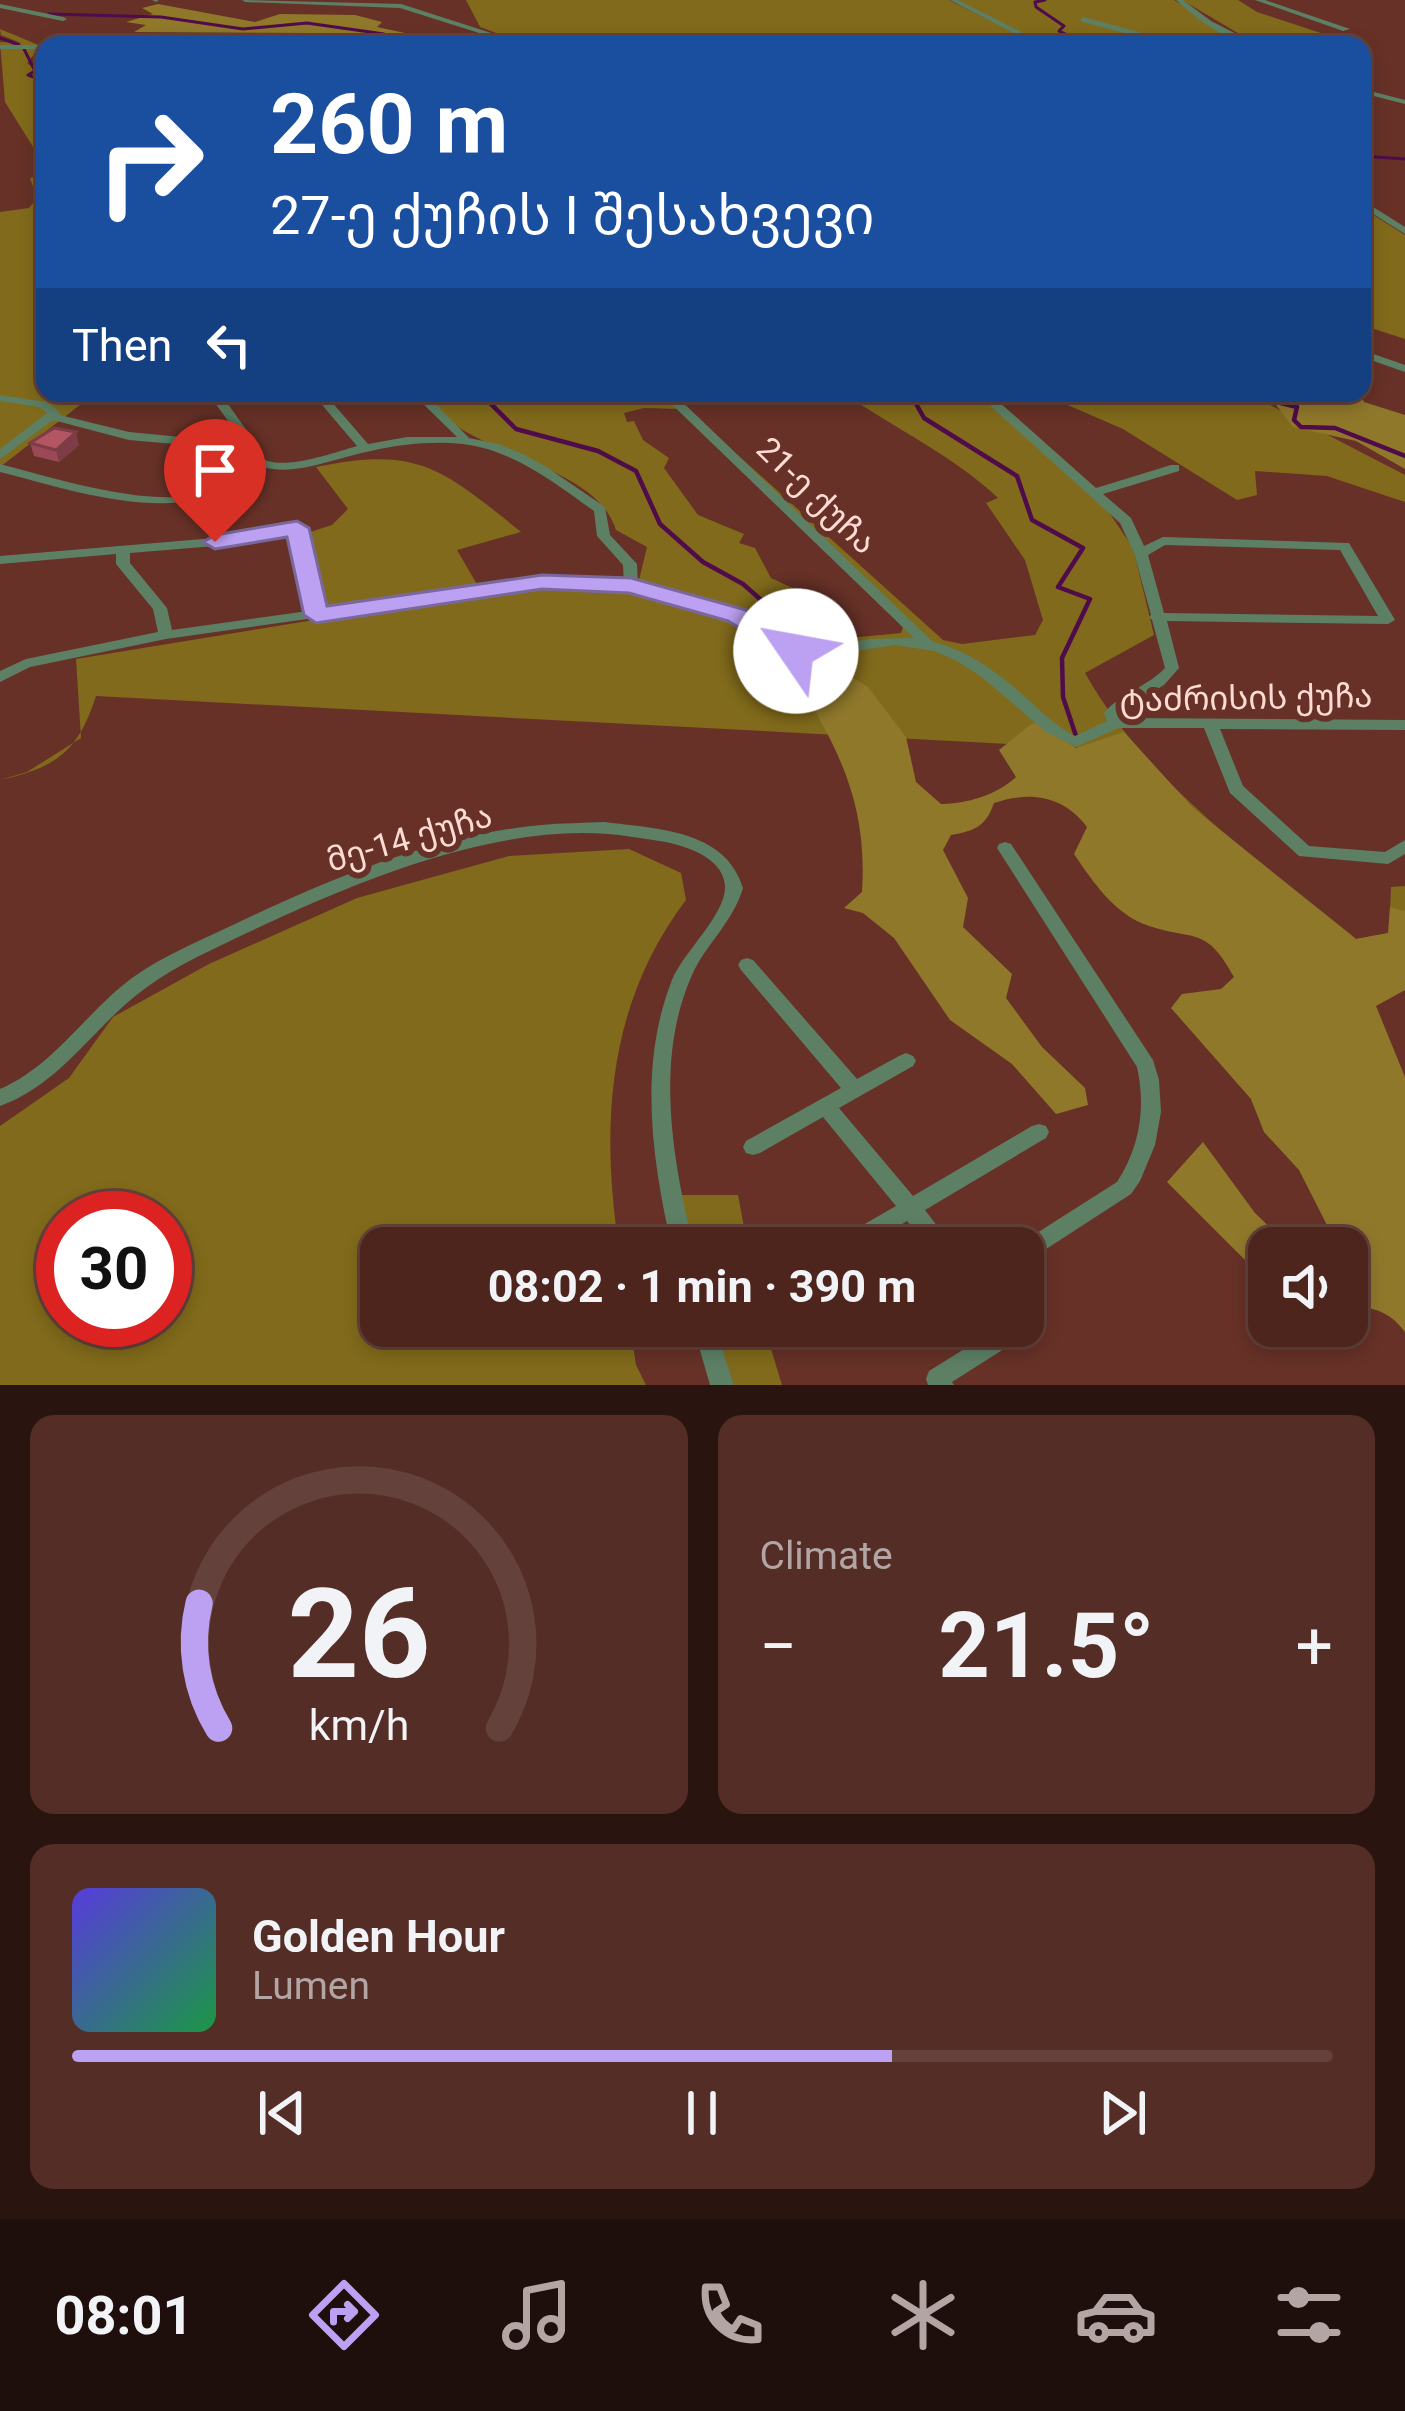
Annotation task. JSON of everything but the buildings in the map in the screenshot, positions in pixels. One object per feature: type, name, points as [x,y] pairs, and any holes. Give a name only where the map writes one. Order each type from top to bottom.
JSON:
[{"type":"street","points":[[245,0],[350,1],[411,8],[497,36]]},
{"type":"street","points":[[953,0],[1024,36]]},
{"type":"street","points":[[1179,0],[1208,23],[1235,36]]},
{"type":"street","points":[[1258,0],[1346,29]]},
{"type":"street","points":[[1,2],[63,19]]},
{"type":"street","points":[[1083,19],[1144,36]]},
{"type":"street","points":[[0,47],[36,47]]},
{"type":"street","points":[[1371,94],[1405,102]]},
{"type":"street","points":[[1371,209],[1405,231]]},
{"type":"street","points":[[1371,356],[1405,369]]},
{"type":"street","points":[[0,398],[43,404],[54,417],[129,436],[238,449],[261,464],[280,466],[365,448],[464,437]]},
{"type":"street","points":[[0,468],[106,492],[206,498],[232,483],[244,435],[220,402]]},
{"type":"street","points":[[326,402],[365,448]]},
{"type":"street","points":[[427,402],[464,437],[518,458],[600,510],[604,536],[630,564],[631,585]]},
{"type":"street","name":"21-ე ქუჩა","points":[[675,402],[926,641]]},
{"type":"street","points":[[993,402],[1098,491],[1126,521],[1141,553],[1172,668],[1162,682],[1120,703],[1112,713],[1115,722]]},
{"type":"street","points":[[0,454],[54,417]]},
{"type":"street","points":[[1098,491],[1175,468]]},
{"type":"street","points":[[0,560],[297,528],[316,615]]},
{"type":"street","points":[[1141,553],[1163,541],[1330,542],[1353,557],[1388,620],[1156,617]]},
{"type":"street","points":[[123,549],[123,564],[160,608],[166,635]]},
{"type":"street","name":"ტაძრისის ქუჩა","points":[[0,677],[26,663],[166,635],[542,582],[631,585],[737,616],[807,654],[866,640],[926,641],[988,677],[1066,739],[1088,741],[1115,722],[1405,725]]},
{"type":"street","points":[[1210,723],[1237,789],[1304,852],[1388,858],[1405,846]]},
{"type":"street","name":"მე-14 ქუჩა","points":[[0,1098],[45,1073],[119,998],[194,952],[386,869],[525,836],[610,830],[652,833],[705,849],[731,873],[732,900],[688,966],[669,1012],[661,1106],[678,1227]]},
{"type":"street","points":[[1005,848],[1146,1066],[1154,1090],[1136,1173],[1124,1188],[1044,1240]]},
{"type":"street","points":[[747,965],[854,1089]]},
{"type":"street","points":[[753,1147],[906,1061]]},
{"type":"street","points":[[825,1106],[926,1227]]},
{"type":"street","points":[[878,1227],[1039,1132]]},
{"type":"street","points":[[710,1347],[722,1385]]},
{"type":"street","points":[[936,1383],[989,1347]]},
{"type":"shaded area","points":[[466,0],[949,0],[1021,36],[504,36],[480,27]]},
{"type":"shaded area","points":[[957,0],[1174,0],[1233,36],[1028,36]]},
{"type":"shaded area","points":[[1182,0],[1238,0],[1257,12],[1330,36],[1243,36]]},
{"type":"shaded area","points":[[158,4],[255,22],[280,14],[355,15],[382,22],[377,27],[419,36],[134,32],[146,25],[126,22],[153,14],[142,8]]},
{"type":"shaded area","points":[[0,29],[36,44],[27,63],[36,70],[36,152],[5,102],[0,42],[21,43],[1,35]]},
{"type":"shaded area","points":[[36,199],[36,402],[84,402],[0,467],[0,212],[29,208]]},
{"type":"shaded area","points":[[1371,214],[1405,235],[1405,339],[1371,328]]},
{"type":"shaded area","points":[[432,402],[679,402],[943,640],[962,644],[1035,635],[1043,620],[1025,560],[986,503],[998,498],[858,402],[986,402],[1102,502],[1133,548],[1154,635],[1085,673],[1140,751],[1207,818],[1356,939],[1389,933],[1391,887],[1405,886],[1405,935],[1358,947],[1085,748],[96,696],[81,732],[76,659],[320,619],[304,534],[332,525],[348,509],[316,467],[381,459],[406,462],[449,478],[471,493],[521,532],[457,550],[478,586],[542,579],[638,584],[647,547],[616,530],[603,506],[554,472],[465,431]],"holes":[[[681,409],[903,627],[901,633],[839,639],[821,619],[786,597],[799,591],[771,578],[755,548],[739,543],[744,534],[698,515],[664,468],[669,458],[643,440],[624,413]]]},
{"type":"shaded area","points":[[1061,402],[1260,402],[1405,475],[1405,502],[1327,476],[1255,471],[1257,495],[1237,500],[1123,429]]},
{"type":"shaded area","points":[[1274,402],[1364,402],[1405,415],[1405,469],[1356,441],[1293,427]]},
{"type":"shaded area","points":[[832,653],[847,674],[868,687],[906,737],[916,782],[941,804],[981,797],[1016,777],[999,750],[1030,725],[1036,723],[1076,748],[1124,732],[1193,808],[1356,939],[1388,933],[1390,907],[1405,911],[1405,990],[1376,1006],[1405,1077],[1405,1332],[1393,1319],[1368,1309],[1368,1227],[1328,1227],[1299,1170],[1264,1132],[1251,1099],[1171,1008],[1182,994],[1221,989],[1234,977],[1224,961],[1207,942],[1149,926],[1115,906],[1074,854],[1087,827],[1078,816],[1045,798],[994,803],[983,822],[951,835],[943,850],[968,898],[963,927],[1012,974],[1006,998],[1042,1047],[1085,1088],[1088,1105],[1056,1114],[1012,1064],[950,1020],[894,938],[863,913],[844,908],[862,892],[863,859],[854,800],[834,748],[789,668],[789,658]]},
{"type":"shaded area","points":[[73,743],[63,754],[27,772]]},
{"type":"shaded area","points":[[629,849],[681,873],[686,900],[640,980],[616,1066],[610,1155],[616,1227],[360,1227],[360,1347],[633,1347],[646,1385],[0,1385],[0,1126],[69,1078],[113,1017],[209,964],[357,898],[509,856]]},
{"type":"shaded area","points":[[1203,1142],[1269,1227],[1248,1227],[1248,1263],[1167,1182]]},
{"type":"shaded area","points":[[680,1195],[738,1195],[744,1227],[688,1227]]},
{"type":"shaded area","points":[[721,1347],[770,1347],[782,1385],[734,1385]]},
{"type":"waterway","points":[[1045,0],[1035,2],[1036,7],[1064,26],[1059,31],[1070,36]]},
{"type":"waterway","points":[[49,14],[161,17],[243,29],[307,23],[386,36]]},
{"type":"waterway","points":[[0,38],[19,45]]},
{"type":"waterway","points":[[24,49],[35,71],[28,75],[36,78]]},
{"type":"waterway","points":[[1371,157],[1405,159]]},
{"type":"waterway","points":[[489,402],[516,429],[598,451],[636,471],[660,524],[703,562],[743,584],[803,637],[806,650]]},
{"type":"waterway","points":[[915,402],[924,418],[1017,476],[1032,520],[1083,548],[1058,587],[1090,599],[1062,658],[1063,697],[1076,736]]},
{"type":"waterway","points":[[1277,402],[1297,407],[1294,420],[1301,427],[1335,428],[1405,456]]},
{"type":"route","points":[[215,542],[297,528],[316,615],[542,582],[631,585],[737,616],[796,651]]}]
